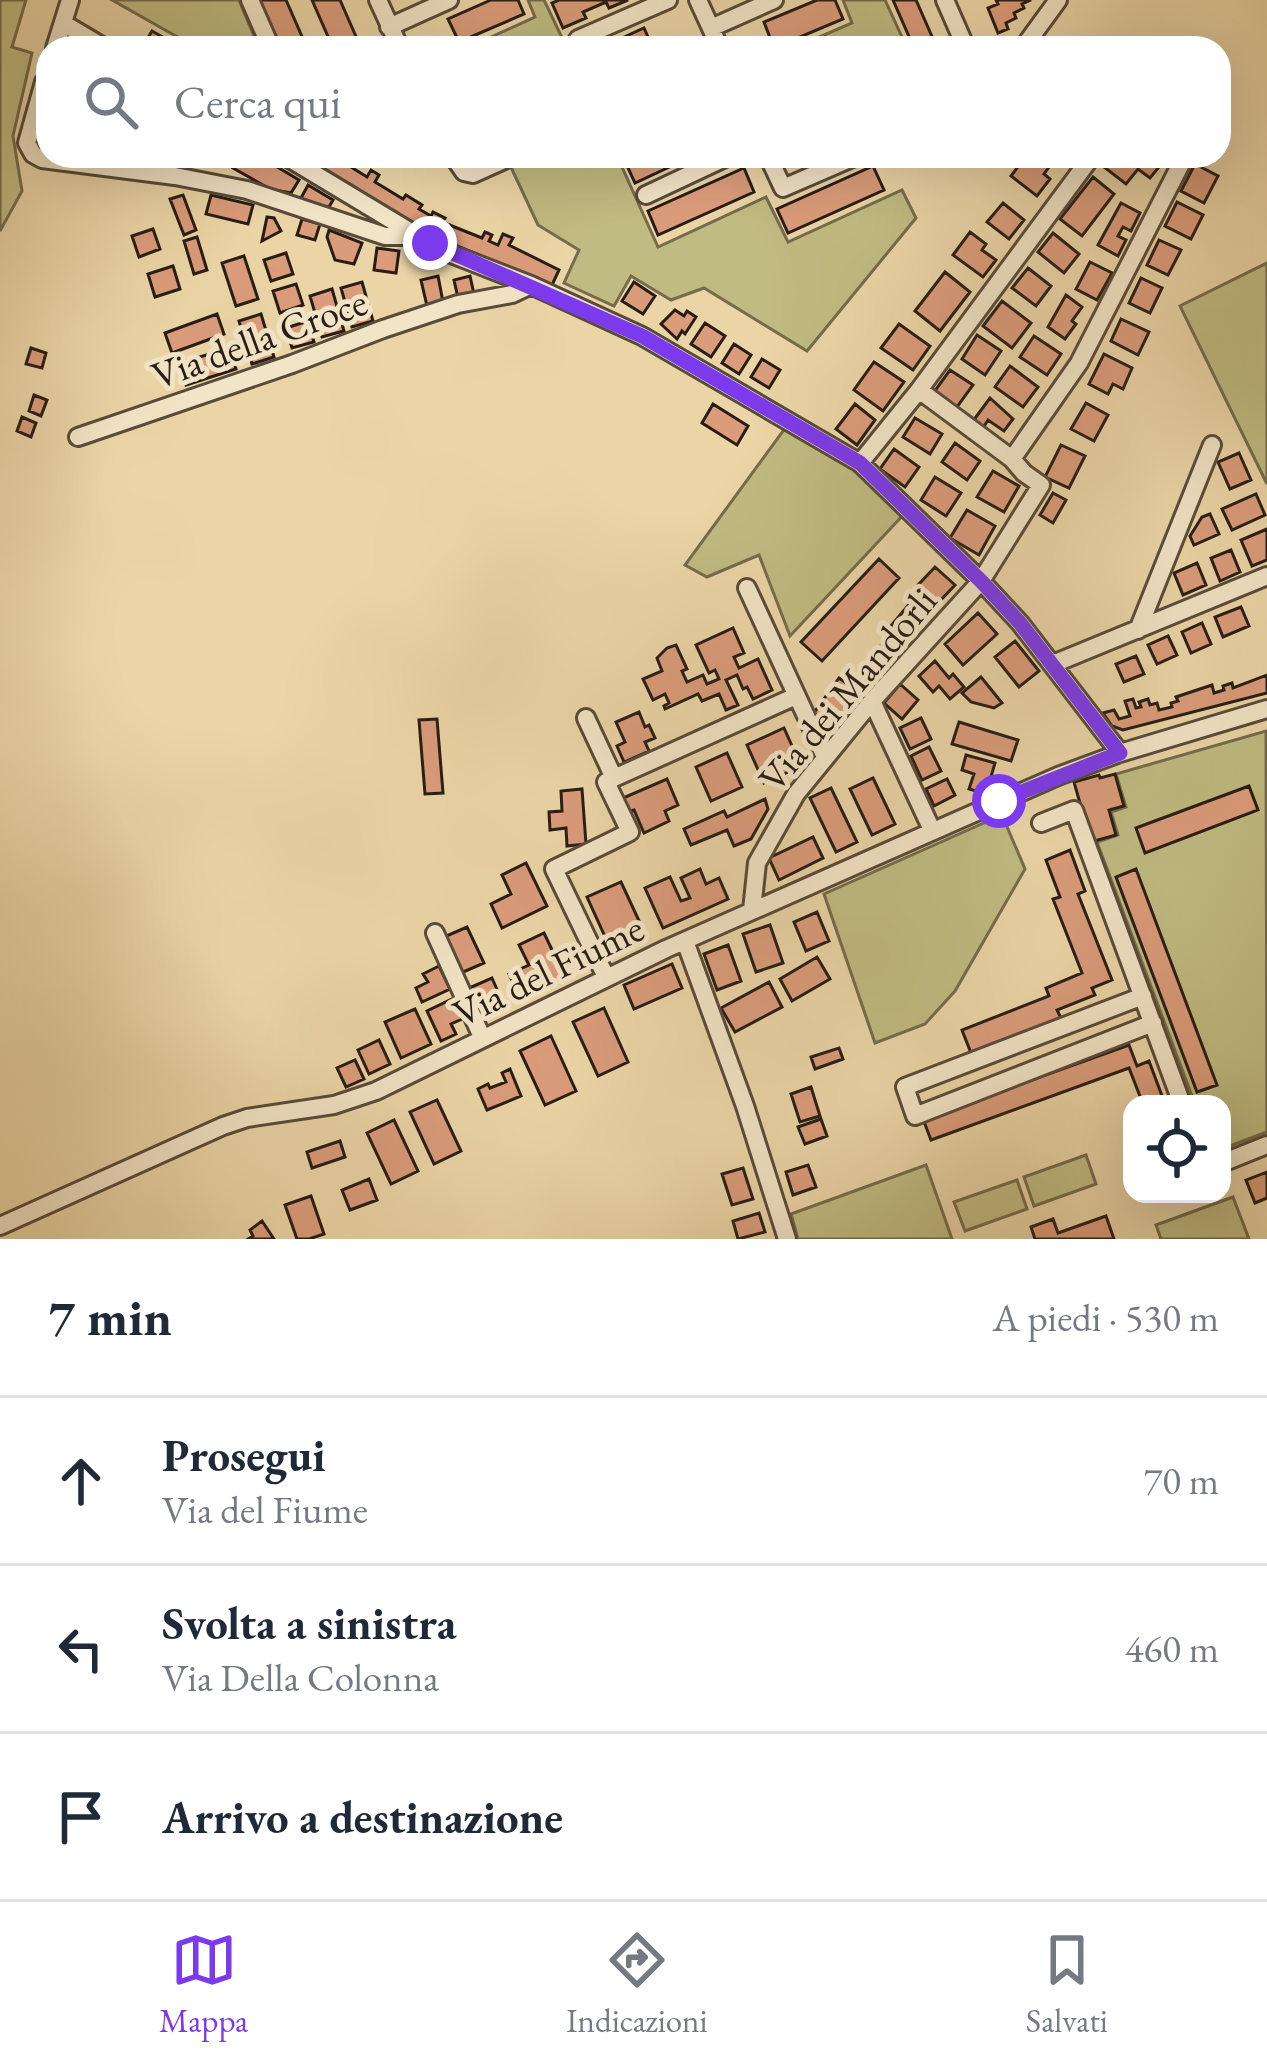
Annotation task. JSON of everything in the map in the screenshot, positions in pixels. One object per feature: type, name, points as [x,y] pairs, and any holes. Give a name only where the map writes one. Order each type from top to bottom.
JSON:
[{"type":"street","points":[[59,36],[70,0]]},
{"type":"street","points":[[250,0],[266,36]]},
{"type":"street","points":[[378,0],[394,36]]},
{"type":"street","points":[[389,27],[449,0]]},
{"type":"street","points":[[587,36],[668,0]]},
{"type":"street","points":[[698,0],[715,36]]},
{"type":"street","points":[[711,28],[774,0]]},
{"type":"street","points":[[945,0],[961,36]]},
{"type":"street","points":[[1032,36],[1058,0]]},
{"type":"street","points":[[63,23],[85,36]]},
{"type":"street","points":[[36,111],[27,143],[36,156]]},
{"type":"street","points":[[112,168],[247,190],[386,236],[409,236],[642,336],[860,463],[981,581],[1053,664],[1120,753]]},
{"type":"street","points":[[305,168],[430,243]]},
{"type":"street","points":[[646,195],[703,168]]},
{"type":"street","points":[[773,168],[782,188],[829,168]]},
{"type":"street","points":[[860,463],[1083,168]]},
{"type":"street","points":[[919,390],[1012,459],[1079,363],[1179,168]]},
{"type":"street","name":"Via della Croce","points":[[79,437],[383,328],[531,285]]},
{"type":"street","points":[[1138,631],[1212,445]]},
{"type":"street","name":"Via dei Mandorli","points":[[752,910],[757,863],[775,828],[825,757],[981,581],[1041,485],[1012,459]]},
{"type":"street","points":[[1053,664],[1267,576]]},
{"type":"street","points":[[747,588],[825,757]]},
{"type":"street","points":[[607,977],[554,869],[630,832],[606,782],[796,696]]},
{"type":"street","points":[[872,701],[932,830]]},
{"type":"street","name":"Via del Fiume","points":[[0,1226],[223,1126],[334,1105],[376,1091],[607,977],[932,830],[1120,753],[1267,710]]},
{"type":"street","points":[[586,718],[614,778]]},
{"type":"street","points":[[1041,823],[1074,810],[1180,1095]]},
{"type":"street","points":[[435,933],[482,1037]]},
{"type":"street","points":[[685,941],[787,1239]]},
{"type":"street","points":[[1143,996],[905,1087],[915,1116],[1153,1024]]},
{"type":"street","points":[[1231,1159],[1267,1144]]},
{"type":"shaded area","points":[[0,0],[26,0],[12,47],[32,53],[13,136],[22,191],[0,231]]},
{"type":"shaded area","points":[[112,0],[239,0],[254,36],[176,36]]},
{"type":"shaded area","points":[[528,0],[544,0],[561,36],[493,36],[535,17]]},
{"type":"shaded area","points":[[843,0],[885,0],[902,36],[822,36],[852,23]]},
{"type":"shaded area","points":[[511,168],[622,168],[658,247],[766,197],[788,242],[902,190],[916,218],[807,351],[704,288],[671,300],[631,276],[614,306],[564,283],[579,250],[538,225]]},
{"type":"shaded area","points":[[1267,263],[1267,484],[1180,306]]},
{"type":"shaded area","points":[[786,427],[859,466],[905,513],[790,636],[759,555],[707,577],[685,565]]},
{"type":"shaded area","points":[[1266,731],[1267,1132],[1231,1146],[1231,1095],[1192,1095],[1097,842],[1118,835],[1111,812],[1126,807],[1116,774]]},
{"type":"shaded area","points":[[1002,815],[1025,869],[955,991],[925,1024],[875,1043],[824,894]]},
{"type":"shaded area","points":[[1086,1155],[1096,1184],[1034,1206],[1024,1177]]},
{"type":"shaded area","points":[[926,1165],[952,1239],[798,1239],[791,1214]]},
{"type":"shaded area","points":[[1017,1180],[1027,1209],[965,1231],[954,1202]]},
{"type":"shaded area","points":[[1231,1198],[1249,1239],[1161,1239],[1156,1225],[1216,1203],[1231,1203]]},
{"type":"building","points":[[257,0],[286,0],[302,36],[273,36]]},
{"type":"building","points":[[312,0],[340,0],[356,36],[328,36]]},
{"type":"building","points":[[491,0],[518,0],[524,14],[473,36],[456,36],[448,19]]},
{"type":"building","points":[[628,0],[609,8],[606,2],[563,28],[552,3]]},
{"type":"building","points":[[817,0],[835,0],[843,19],[803,36],[769,36],[764,22]]},
{"type":"building","points":[[893,0],[916,0],[932,36],[909,36]]},
{"type":"building","points":[[996,0],[1031,0],[1006,23],[1008,29],[998,33],[988,8],[998,4]]},
{"type":"building","points":[[233,168],[279,168],[299,180],[291,193],[270,189]]},
{"type":"building","points":[[321,168],[353,168],[367,177],[371,170],[379,175],[375,182],[403,199],[406,195],[431,216],[433,212],[445,218],[442,222],[482,238],[485,232],[498,245],[503,234],[513,238],[509,245],[559,270],[552,285],[435,237]]},
{"type":"building","points":[[628,168],[667,168],[635,183]]},
{"type":"building","points":[[744,168],[754,192],[658,235],[648,211]]},
{"type":"building","points":[[869,168],[874,168],[884,190],[788,233],[777,209]]},
{"type":"building","points":[[1017,168],[1048,168],[1044,174],[1050,179],[1037,196],[1011,176]]},
{"type":"building","points":[[1105,168],[1158,168],[1150,178],[1138,169],[1126,184]]},
{"type":"building","points":[[1193,168],[1218,176],[1204,203],[1181,191]]},
{"type":"building","points":[[1093,177],[1114,194],[1082,236],[1060,219]]},
{"type":"building","points":[[308,185],[333,200],[329,207],[301,198]]},
{"type":"building","points":[[183,195],[196,230],[184,235],[170,199]]},
{"type":"building","points":[[211,195],[253,205],[248,224],[206,214]]},
{"type":"building","points":[[1177,202],[1203,215],[1191,239],[1165,226]]},
{"type":"building","points":[[1003,203],[1024,220],[1009,239],[987,222]]},
{"type":"building","points":[[1121,203],[1140,213],[1131,231],[1123,227],[1118,236],[1126,240],[1118,256],[1098,245]]},
{"type":"building","points":[[267,217],[274,218],[281,231],[262,241]]},
{"type":"building","points":[[302,219],[320,224],[315,240],[297,235]]},
{"type":"building","points":[[153,229],[160,249],[139,257],[132,236]]},
{"type":"building","points":[[329,230],[362,243],[354,264],[335,260]]},
{"type":"building","points":[[970,232],[996,260],[983,277],[953,255]]},
{"type":"building","points":[[1053,233],[1079,254],[1064,273],[1038,252]]},
{"type":"building","points":[[197,237],[207,270],[194,274],[184,241]]},
{"type":"building","points":[[1159,240],[1181,250],[1168,275],[1147,265]]},
{"type":"building","points":[[377,248],[399,251],[396,273],[374,270]]},
{"type":"building","points":[[286,253],[293,274],[271,281],[264,260]]},
{"type":"building","points":[[244,256],[258,299],[236,306],[222,263]]},
{"type":"building","points":[[1090,262],[1112,273],[1097,300],[1076,289]]},
{"type":"building","points":[[173,266],[180,289],[155,297],[148,274]]},
{"type":"building","points":[[1028,268],[1051,286],[1036,306],[1012,288]]},
{"type":"building","points":[[945,272],[970,292],[940,331],[915,311]]},
{"type":"building","points":[[438,276],[443,302],[427,306],[421,280]]},
{"type":"building","points":[[470,276],[474,294],[458,298],[454,280]]},
{"type":"building","points":[[1141,278],[1162,288],[1150,313],[1129,303]]},
{"type":"building","points":[[362,282],[373,321],[352,327],[341,288]]},
{"type":"building","points":[[634,282],[655,296],[643,314],[622,301]]},
{"type":"building","points":[[296,284],[303,305],[280,313],[273,291]]},
{"type":"building","points":[[332,289],[344,331],[322,337],[310,296]]},
{"type":"building","points":[[1066,295],[1082,307],[1065,339],[1048,327]]},
{"type":"building","points":[[1002,301],[1031,323],[1012,348],[983,326]]},
{"type":"building","points":[[675,310],[696,317],[677,339],[661,324]]},
{"type":"building","points":[[217,314],[224,334],[172,353],[165,333]]},
{"type":"building","points":[[261,314],[274,357],[252,364],[239,321]]},
{"type":"building","points":[[1121,319],[1149,332],[1138,355],[1111,341]]},
{"type":"building","points":[[308,321],[314,342],[292,348],[286,328]]},
{"type":"building","points":[[705,323],[725,336],[711,357],[691,344]]},
{"type":"building","points":[[899,324],[930,346],[913,370],[881,348]]},
{"type":"building","points":[[977,335],[1001,351],[985,375],[962,359]]},
{"type":"building","points":[[1034,336],[1061,354],[1047,375],[1020,357]]},
{"type":"building","points":[[734,344],[751,355],[739,374],[722,363]]},
{"type":"building","points":[[31,348],[46,353],[42,368],[26,364]]},
{"type":"building","points":[[230,348],[236,369],[186,385],[179,363]]},
{"type":"building","points":[[1104,354],[1132,368],[1123,389],[1113,384],[1108,394],[1089,384]]},
{"type":"building","points":[[762,359],[780,370],[769,388],[751,377]]},
{"type":"building","points":[[874,362],[904,382],[883,411],[854,390]]},
{"type":"building","points":[[1010,366],[1038,387],[1023,407],[995,387]]},
{"type":"building","points":[[950,370],[973,385],[957,407],[934,392]]},
{"type":"building","points":[[34,395],[47,400],[41,416],[29,411]]},
{"type":"building","points":[[990,398],[1013,419],[1004,431],[988,420],[983,428],[973,421]]},
{"type":"building","points":[[1086,403],[1108,415],[1094,441],[1071,429]]},
{"type":"building","points":[[713,404],[748,426],[737,445],[702,423]]},
{"type":"building","points":[[855,404],[875,420],[857,445],[836,429]]},
{"type":"building","points":[[22,417],[36,423],[31,437],[17,431]]},
{"type":"building","points":[[915,418],[942,434],[930,454],[903,437]]},
{"type":"building","points":[[955,443],[980,461],[967,480],[942,462]]},
{"type":"building","points":[[1061,445],[1085,456],[1069,488],[1045,477]]},
{"type":"building","points":[[894,449],[919,467],[905,487],[880,469]]},
{"type":"building","points":[[1239,453],[1251,480],[1230,489],[1218,462]]},
{"type":"building","points":[[993,471],[1019,486],[1004,512],[977,497]]},
{"type":"building","points":[[935,477],[961,493],[946,516],[921,500]]},
{"type":"building","points":[[1053,493],[1066,500],[1053,523],[1040,515]]},
{"type":"building","points":[[1256,494],[1265,515],[1232,530],[1222,509]]},
{"type":"building","points":[[967,510],[995,526],[979,555],[950,538]]},
{"type":"building","points":[[1210,514],[1219,534],[1194,545],[1190,536],[1202,517]]},
{"type":"building","points":[[1267,529],[1267,560],[1252,566],[1241,540]]},
{"type":"building","points":[[1231,550],[1240,572],[1220,581],[1211,558]]},
{"type":"building","points":[[879,559],[899,578],[822,661],[801,642]]},
{"type":"building","points":[[1197,563],[1206,585],[1183,595],[1174,573]]},
{"type":"building","points":[[935,567],[955,585],[938,603],[918,585]]},
{"type":"building","points":[[911,602],[928,617],[907,641],[890,627]]},
{"type":"building","points":[[1241,607],[1249,626],[1223,637],[1215,617]]},
{"type":"building","points":[[978,613],[997,634],[963,665],[945,644]]},
{"type":"building","points":[[1202,623],[1211,644],[1191,653],[1182,632]]},
{"type":"building","points":[[733,628],[744,653],[734,657],[739,668],[758,659],[772,690],[753,699],[737,675],[726,680],[738,705],[726,710],[719,694],[702,701],[698,694],[665,709],[669,703],[665,694],[653,700],[643,679],[662,671],[657,658],[667,648],[676,645],[687,669],[682,671],[687,682],[703,675],[707,684],[719,679],[715,670],[709,673],[696,645]]},
{"type":"building","points":[[1168,636],[1177,655],[1157,664],[1148,645]]},
{"type":"building","points":[[886,640],[898,651],[885,665],[873,654]]},
{"type":"building","points":[[1015,641],[1039,671],[1019,687],[995,657]]},
{"type":"building","points":[[1136,656],[1144,674],[1124,682],[1116,664]]},
{"type":"building","points":[[935,661],[964,687],[950,699],[939,686],[933,692],[919,676]]},
{"type":"building","points":[[1267,675],[1267,693],[1123,730],[1112,726],[1103,713],[1114,710],[1119,719],[1130,716],[1125,701],[1133,699],[1136,708],[1148,699],[1159,710],[1172,707],[1176,697],[1212,685],[1214,693],[1224,690],[1223,686],[1232,683],[1233,688]]},
{"type":"building","points":[[981,677],[1002,703],[994,708],[971,702],[962,693]]},
{"type":"building","points":[[839,678],[859,692],[830,731],[811,717]]},
{"type":"building","points":[[900,684],[918,700],[902,719],[884,703]]},
{"type":"building","points":[[639,712],[655,738],[645,742],[649,751],[624,762],[617,746],[625,742],[616,722]]},
{"type":"building","points":[[921,718],[931,739],[910,749],[900,728]]},
{"type":"building","points":[[437,719],[443,793],[425,794],[419,720]]},
{"type":"building","points":[[959,722],[1018,740],[1011,761],[952,744]]},
{"type":"building","points":[[784,728],[801,766],[764,783],[747,745]]},
{"type":"building","points":[[929,747],[941,771],[922,780],[911,756]]},
{"type":"building","points":[[727,753],[742,787],[711,801],[696,767]]},
{"type":"building","points":[[966,755],[995,763],[986,794],[969,789],[974,774],[962,770]]},
{"type":"building","points":[[1115,774],[1124,806],[1109,810],[1116,835],[1091,842],[1074,782]]},
{"type":"building","points":[[873,778],[895,824],[872,835],[850,789]]},
{"type":"building","points":[[667,779],[678,805],[665,811],[669,821],[644,833],[623,798]]},
{"type":"building","points":[[947,779],[955,795],[934,806],[926,789]]},
{"type":"building","points":[[1249,786],[1258,810],[1145,853],[1136,828]]},
{"type":"building","points":[[831,788],[857,842],[836,852],[810,798]]},
{"type":"building","points":[[582,789],[586,844],[567,846],[566,828],[550,830],[549,812],[562,811],[561,791]]},
{"type":"building","points":[[765,799],[768,809],[751,839],[734,846],[727,830],[691,845],[684,829],[724,811],[727,817]]},
{"type":"building","points":[[813,837],[823,858],[779,880],[769,858]]},
{"type":"building","points":[[1070,850],[1085,891],[1078,894],[1112,980],[1092,988],[1095,995],[1057,1010],[1061,1018],[971,1053],[962,1030],[1049,996],[1046,988],[1082,973],[1053,899],[1060,897],[1046,860]]},
{"type":"building","points":[[526,863],[547,906],[502,928],[491,904],[511,894],[502,875]]},
{"type":"building","points":[[700,869],[706,884],[719,878],[728,899],[663,928],[645,888],[670,877],[681,901],[690,898],[681,878]]},
{"type":"building","points":[[1136,869],[1217,1085],[1197,1092],[1116,877]]},
{"type":"building","points":[[621,882],[641,925],[607,941],[587,897]]},
{"type":"building","points":[[817,912],[829,941],[806,951],[794,922]]},
{"type":"building","points":[[770,925],[783,963],[756,972],[743,934]]},
{"type":"building","points":[[467,927],[484,963],[461,973],[444,937]]},
{"type":"building","points":[[544,933],[565,977],[520,998],[509,974],[529,965],[519,945]]},
{"type":"building","points":[[728,945],[741,981],[717,990],[704,954]]},
{"type":"building","points":[[817,957],[830,979],[792,1001],[780,979]]},
{"type":"building","points":[[672,964],[682,988],[634,1009],[624,985]]},
{"type":"building","points":[[439,966],[450,989],[422,1002],[416,988],[428,982],[423,974]]},
{"type":"building","points":[[492,978],[502,1001],[480,1012],[469,988]]},
{"type":"building","points":[[769,982],[782,1007],[735,1032],[721,1008]]},
{"type":"building","points":[[452,999],[462,1019],[451,1024],[456,1034],[441,1041],[427,1011]]},
{"type":"building","points":[[604,1008],[628,1062],[598,1076],[573,1022]]},
{"type":"building","points":[[415,1009],[431,1044],[401,1058],[385,1022]]},
{"type":"building","points":[[551,1036],[576,1091],[545,1105],[520,1051]]},
{"type":"building","points":[[379,1040],[390,1064],[369,1074],[358,1050]]},
{"type":"building","points":[[1129,1045],[1137,1066],[1149,1061],[1162,1095],[1140,1095],[1129,1068],[931,1140],[923,1119]]},
{"type":"building","points":[[839,1048],[843,1059],[815,1069],[811,1057]]},
{"type":"building","points":[[355,1060],[364,1079],[346,1087],[337,1068]]},
{"type":"building","points":[[510,1069],[521,1096],[487,1110],[478,1089],[506,1082],[502,1073]]},
{"type":"building","points":[[811,1087],[820,1116],[800,1122],[791,1094]]},
{"type":"building","points":[[437,1100],[461,1151],[434,1164],[410,1112]]},
{"type":"building","points":[[821,1119],[827,1136],[805,1144],[798,1127]]},
{"type":"building","points":[[394,1120],[418,1171],[391,1184],[367,1133]]},
{"type":"building","points":[[340,1141],[345,1157],[312,1168],[307,1152]]},
{"type":"building","points":[[808,1165],[816,1187],[793,1195],[786,1172]]},
{"type":"building","points":[[743,1168],[753,1199],[732,1205],[722,1174]]},
{"type":"building","points":[[1267,1172],[1267,1198],[1255,1203],[1246,1180]]},
{"type":"building","points":[[369,1179],[377,1200],[350,1210],[342,1190]]},
{"type":"building","points":[[311,1196],[324,1234],[297,1239],[285,1205]]},
{"type":"building","points":[[759,1213],[765,1232],[738,1239],[733,1221]]},
{"type":"building","points":[[1106,1216],[1114,1239],[1035,1239],[1031,1227],[1053,1219],[1058,1233]]},
{"type":"building","points":[[262,1221],[274,1239],[248,1239],[253,1236],[250,1230]]},
{"type":"route","points":[[430,243],[613,321],[860,463],[981,581],[1020,623],[1120,753],[999,801]]}]
